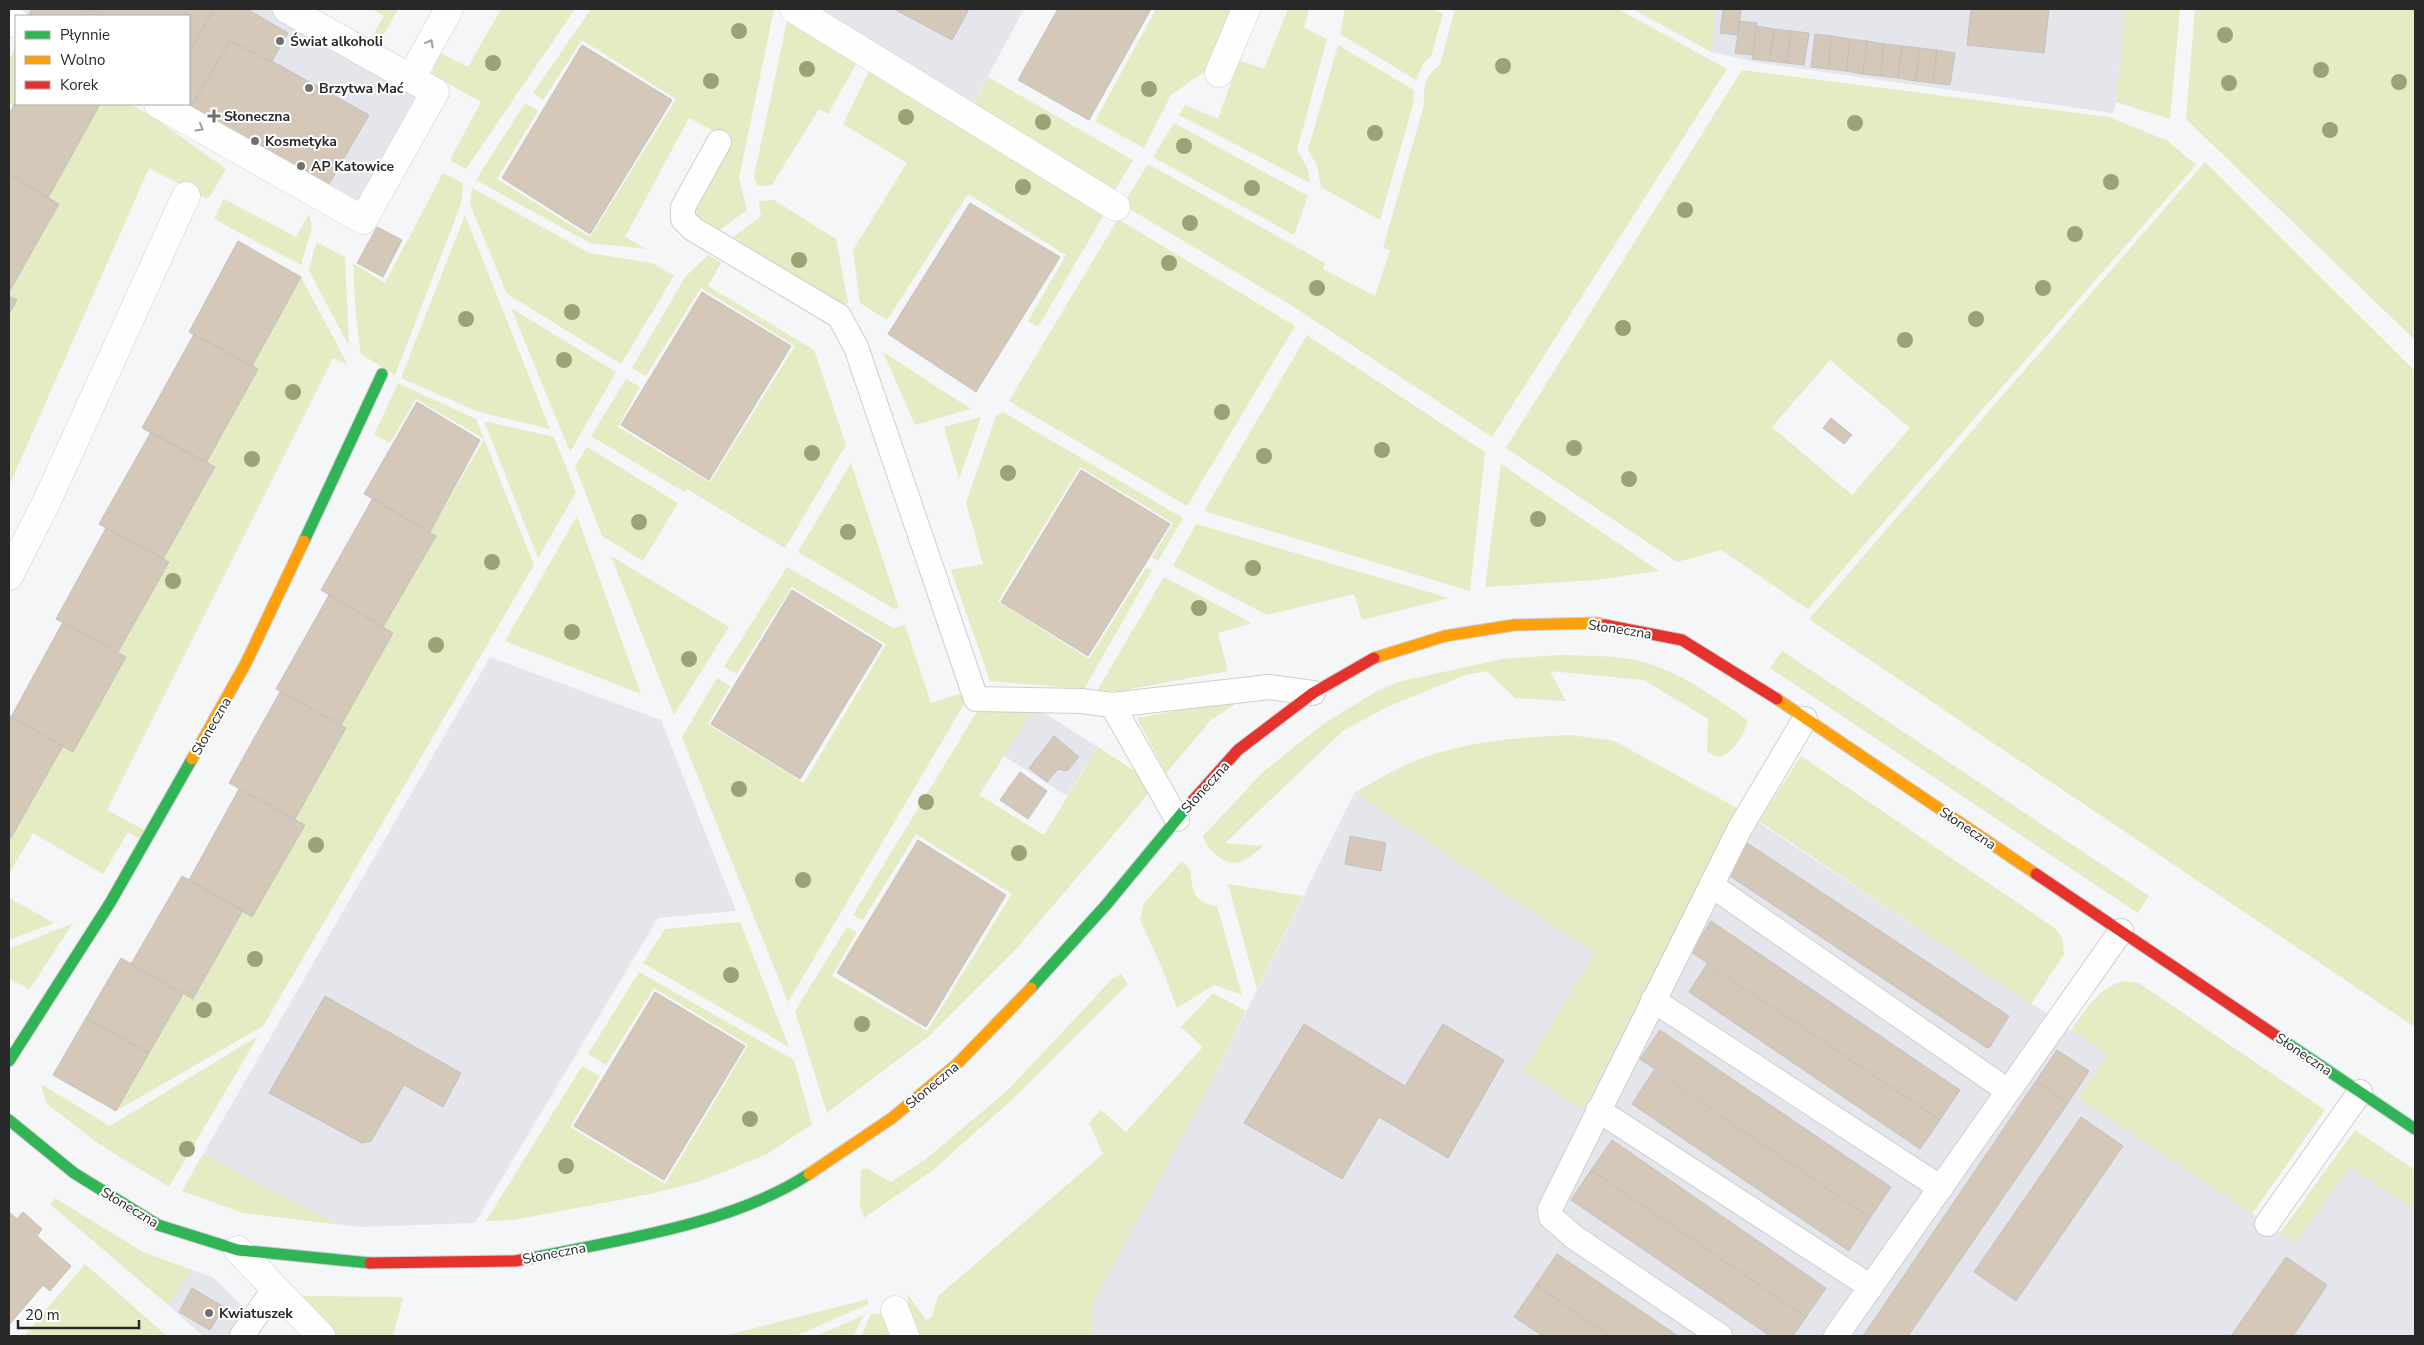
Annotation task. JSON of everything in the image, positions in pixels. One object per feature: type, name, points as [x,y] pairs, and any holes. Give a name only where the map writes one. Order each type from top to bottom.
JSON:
[{"type":"street","points":[[160,105],[363,220],[435,92],[287,9]]},
{"type":"street","points":[[411,78],[449,9]]},
{"type":"street","points":[[794,9],[1116,208]]},
{"type":"street","points":[[1218,73],[1246,9]]},
{"type":"street","points":[[9,576],[50,494],[186,196]]},
{"type":"street","name":"Słoneczna","points":[[9,1061],[110,903],[246,663],[382,374]]},
{"type":"street","name":"Słoneczna","points":[[9,1120],[74,1173],[158,1225],[238,1250],[366,1263],[515,1260],[652,1233],[716,1215],[784,1190],[892,1118],[957,1064],[1041,978],[1087,927],[1177,819],[1238,750],[1313,693],[1380,655],[1445,636],[1514,625],[1597,623],[1682,640],[1805,719],[2415,1129]]},
{"type":"street","points":[[238,1250],[320,1336]]},
{"type":"street","points":[[895,1310],[905,1336]]},
{"type":"lane","points":[[719,142],[683,206],[684,219],[693,229],[839,316],[856,347],[976,699],[1081,702],[1112,705],[1269,687],[1313,693]]},
{"type":"lane","points":[[1112,705],[1177,819]]},
{"type":"lane","points":[[1720,1336],[1574,1236],[1551,1217],[1550,1209],[1552,1201],[1740,828],[1805,719]]},
{"type":"lane","points":[[1711,885],[2008,1091]]},
{"type":"lane","points":[[1836,1336],[2121,931]]},
{"type":"lane","points":[[1653,1000],[1940,1188]]},
{"type":"lane","points":[[2267,1224],[2360,1092]]},
{"type":"lane","points":[[1598,1110],[1871,1287]]},
{"type":"lane","points":[[242,1336],[274,1289]]},
{"type":"shaded area","points":[[25,9],[273,9],[426,94],[362,212],[170,105],[190,105],[190,15],[24,15]]},
{"type":"shaded area","points":[[816,9],[1024,9],[972,106]]},
{"type":"shaded area","points":[[1716,9],[2126,9],[2116,102],[2113,113],[1760,63],[1711,52]]},
{"type":"shaded area","points":[[490,657],[661,720],[736,911],[658,918],[475,1223],[361,1227],[343,1225],[322,1217],[203,1154]]},
{"type":"shaded area","points":[[1035,707],[1098,747],[1067,796],[1004,756]]},
{"type":"shaded area","points":[[1355,792],[1595,954],[1523,1071],[1583,1109],[1737,808],[2108,1054],[2078,1098],[2296,1243],[2350,1167],[2415,1209],[2415,1336],[1092,1336],[1093,1303],[1203,1099]]},
{"type":"shaded area","points":[[191,1270],[213,1277],[250,1314],[236,1336],[203,1336],[168,1305]]},
{"type":"green space","points":[[372,9],[398,9],[377,47],[369,42],[384,16]]},
{"type":"green space","points":[[501,9],[575,9],[466,169],[450,160],[481,102],[431,74],[441,53],[468,67]]},
{"type":"green space","points":[[591,9],[774,9],[739,178],[747,210],[714,234],[691,215],[729,139],[689,118],[625,237],[647,249],[590,243],[476,180],[525,103],[538,111],[497,179],[590,237],[676,99],[582,40],[543,100],[533,93]]},
{"type":"green space","points":[[1156,9],[1237,9],[1211,67],[1171,95],[1144,148],[1095,121]]},
{"type":"green space","points":[[1288,9],[1309,9],[1304,28],[1327,39],[1297,150],[1308,169],[1310,183],[1179,115],[1185,105],[1218,119],[1239,60],[1264,69]]},
{"type":"green space","points":[[1345,9],[1433,9],[1443,14],[1431,56],[1424,62],[1416,80],[1340,34]]},
{"type":"green space","points":[[1455,9],[1618,9],[1727,69],[1492,437],[1289,304],[1123,205],[1148,164],[1325,263],[1323,269],[1375,296],[1390,250],[1383,248],[1424,105],[1426,82],[1431,73],[1440,65]]},
{"type":"green space","points":[[1633,9],[1716,9],[1711,52]]},
{"type":"green space","points":[[2126,9],[2180,9],[2170,119],[2116,102]]},
{"type":"green space","points":[[2195,9],[2415,10],[2415,340],[2186,119]]},
{"type":"green space","points":[[788,17],[859,59],[828,114],[819,109],[771,186],[757,186],[754,176]]},
{"type":"green space","points":[[1338,45],[1414,90],[1413,105],[1380,220],[1321,187],[1317,166],[1308,150]]},
{"type":"green space","points":[[15,48],[15,102],[13,106],[9,103],[9,60]]},
{"type":"green space","points":[[871,67],[1106,211],[1038,327],[1028,321],[1066,255],[968,194],[887,320],[860,303],[853,250],[907,163],[843,124]]},
{"type":"green space","points":[[1742,70],[2109,117],[2168,141],[2196,165],[1808,609],[1721,550],[1677,562],[1506,448]],"holes":[[[1830,360],[1910,428],[1852,495],[1772,427]]]},
{"type":"green space","points":[[988,77],[1133,160],[1113,193],[972,107]]},
{"type":"green space","points":[[97,105],[132,105],[155,118],[226,169],[208,199],[149,168],[9,486],[9,314],[17,300],[9,296],[9,292],[59,204],[48,198],[99,106]]},
{"type":"green space","points":[[1174,123],[1308,196],[1294,235],[1153,157]]},
{"type":"green space","points":[[2205,162],[2415,371],[2415,1027],[1809,619]]},
{"type":"green space","points":[[443,173],[463,183],[461,204],[395,375],[361,354],[356,317],[353,263],[385,283]]},
{"type":"green space","points":[[472,188],[589,253],[652,263],[674,276],[621,364],[507,294],[470,204]]},
{"type":"green space","points":[[224,199],[296,237],[309,214],[312,227],[301,265],[214,219]]},
{"type":"green space","points":[[774,200],[836,239],[848,303],[838,308],[729,240],[761,216],[759,201]]},
{"type":"green space","points":[[465,215],[550,429],[479,412],[401,378]]},
{"type":"green space","points":[[1118,219],[1295,326],[1187,506],[1009,401]]},
{"type":"green space","points":[[316,242],[345,257],[349,346],[309,271]]},
{"type":"green space","points":[[708,255],[721,263],[708,286],[814,350],[846,445],[785,548],[687,489],[684,492],[591,436],[626,379],[640,387],[618,427],[710,482],[795,346],[701,288],[646,376],[632,368],[685,277]]},
{"type":"green space","points":[[301,277],[348,365],[333,358],[107,810],[146,831],[141,840],[128,832],[103,874],[33,833],[9,874],[9,836],[12,838],[63,746],[73,751],[126,657],[118,652],[169,563],[163,559],[215,468],[206,463],[252,366]]},
{"type":"green space","points":[[511,308],[616,372],[570,452]]},
{"type":"green space","points":[[1307,335],[1485,452],[1470,591],[1204,511]]},
{"type":"green space","points":[[883,352],[971,409],[915,425]]},
{"type":"green space","points":[[398,383],[476,419],[484,439],[416,399],[390,443],[374,435]]},
{"type":"green space","points":[[1003,412],[1183,518],[1158,561],[1152,557],[1173,523],[1080,467],[998,601],[1089,659],[1146,568],[1152,570],[1084,689],[990,681],[951,570],[983,564],[966,503],[996,416]]},
{"type":"green space","points":[[981,417],[959,479],[944,427]]},
{"type":"green space","points":[[484,421],[554,437],[576,492],[538,558]]},
{"type":"green space","points":[[484,439],[534,565],[263,1026],[116,1111],[183,994],[194,999],[243,910],[304,825],[295,819],[346,728],[341,725],[392,633],[383,627],[436,536],[430,532]]},
{"type":"green space","points":[[587,447],[678,503],[643,561],[602,536],[575,466]]},
{"type":"green space","points":[[851,463],[899,608],[894,609],[798,552]]},
{"type":"green space","points":[[1501,464],[1659,571],[1595,580],[1485,587]]},
{"type":"green space","points":[[577,516],[641,694],[505,641]]},
{"type":"green space","points":[[1196,524],[1449,598],[1362,620],[1354,594],[1267,615],[1173,566]]},
{"type":"green space","points":[[611,556],[729,627],[674,715]]},
{"type":"green space","points":[[787,567],[893,628],[905,625],[931,703],[959,694],[967,699],[788,1002],[682,737],[717,678],[730,686],[708,724],[804,783],[886,644],[792,587],[737,674],[724,667]]},
{"type":"green space","points":[[1164,577],[1252,623],[1218,633],[1228,671],[1119,691],[1097,691]]},
{"type":"green space","points":[[1782,651],[2149,896],[2138,913],[1770,668]]},
{"type":"green space","points":[[1559,655],[1627,658],[1666,670],[1695,685],[1747,720],[1745,730],[1731,751],[1720,757],[1707,752],[1708,719],[1644,680],[1550,671],[1566,701],[1515,698],[1487,671],[1465,675],[1387,707],[1344,730],[1225,843],[1263,846],[1249,857],[1240,862],[1228,862],[1217,856],[1208,847],[1203,836],[1263,772],[1323,724],[1377,691],[1398,682],[1502,659]]},
{"type":"green space","points":[[1243,699],[1211,720],[1166,773],[1137,718]]},
{"type":"green space","points":[[981,705],[1035,707],[979,795],[1044,835],[1098,747],[1144,777],[1153,788],[1017,948],[928,1037],[827,1113],[795,1011],[847,927],[857,932],[832,976],[927,1031],[1012,894],[916,834],[863,920],[853,915]]},
{"type":"green space","points":[[1570,735],[1614,741],[1737,808],[1583,1110],[1523,1071],[1595,954],[1355,792],[1405,765],[1451,749],[1510,739]]},
{"type":"green space","points":[[1801,756],[2056,929],[2062,938],[2064,954],[2031,1004],[1759,821]]},
{"type":"green space","points":[[1182,861],[1191,871],[1193,891],[1199,899],[1217,906],[1242,995],[1214,985],[1177,1008],[1160,963],[1140,920],[1144,903]]},
{"type":"green space","points":[[1228,884],[1303,896],[1257,989]]},
{"type":"green space","points":[[9,898],[54,923],[9,940]]},
{"type":"green space","points":[[740,922],[789,1047],[643,963],[665,929]]},
{"type":"green space","points":[[73,923],[29,990],[9,978],[9,949]]},
{"type":"green space","points":[[639,972],[794,1060],[812,1124],[767,1154],[701,1181],[650,1194],[513,1220],[486,1221],[582,1066],[600,1076],[570,1127],[665,1184],[748,1045],[654,988],[606,1065],[588,1054]]},
{"type":"green space","points":[[1121,974],[1128,984],[1017,1095],[933,1170],[864,1218],[860,1206],[861,1171],[866,1168],[891,1182],[925,1160],[1010,1088],[1112,979]]},
{"type":"green space","points":[[2124,981],[2139,983],[2325,1110],[2252,1214],[2078,1098],[2108,1054],[2071,1030],[2093,1000],[2115,984]]},
{"type":"green space","points":[[1213,993],[1246,1011],[1203,1099],[1093,1303],[1092,1336],[912,1336],[906,1321],[908,1295],[926,1320],[932,1317],[938,1296],[1103,1154],[1089,1123],[1101,1110],[1126,1132],[1203,1047],[1181,1027]]},
{"type":"green space","points":[[258,1036],[169,1187],[99,1144],[46,1103],[41,1084],[110,1126]]},
{"type":"green space","points":[[2355,1130],[2415,1170],[2415,1210],[2350,1167],[2296,1243],[2280,1233]]},
{"type":"green space","points":[[203,1154],[322,1217],[343,1225],[243,1213],[182,1191]]},
{"type":"green space","points":[[55,1198],[143,1252],[192,1270],[168,1305],[50,1204]]},
{"type":"green space","points":[[85,1264],[167,1336],[24,1336]]},
{"type":"green space","points":[[300,1296],[403,1297],[393,1336],[334,1336]]},
{"type":"green space","points":[[868,1299],[868,1304],[796,1336],[724,1336]]},
{"type":"green space","points":[[892,1313],[901,1336],[861,1336],[871,1314]]},
{"type":"green space","points":[[864,1315],[853,1336],[816,1336]]},
{"type":"building","points":[[32,9],[91,9],[87,15],[29,14]]},
{"type":"building","points":[[91,9],[214,9],[190,51],[190,15],[101,15]]},
{"type":"building","points":[[91,9],[101,15],[87,15]]},
{"type":"building","points":[[214,9],[247,9],[288,33],[272,61],[230,41],[191,107],[187,105],[190,105],[190,51]]},
{"type":"building","points":[[894,9],[969,9],[952,40]]},
{"type":"building","points":[[1058,9],[1151,9],[1089,120],[1018,80]]},
{"type":"building","points":[[1723,9],[1741,9],[1738,35],[1720,33]]},
{"type":"building","points":[[1971,9],[2049,9],[2044,53],[1967,45]]},
{"type":"building","points":[[1740,21],[1757,23],[1752,55],[1735,53]]},
{"type":"building","points":[[1757,26],[1774,29],[1770,61],[1752,59]]},
{"type":"building","points":[[1774,29],[1791,31],[1787,63],[1770,61]]},
{"type":"building","points":[[1791,31],[1809,33],[1804,65],[1787,63]]},
{"type":"building","points":[[1815,34],[1832,36],[1828,69],[1811,67]]},
{"type":"building","points":[[1832,36],[1850,39],[1846,71],[1828,69]]},
{"type":"building","points":[[1850,39],[1867,41],[1863,74],[1846,71]]},
{"type":"building","points":[[230,41],[272,61],[369,115],[328,186],[191,107]]},
{"type":"building","points":[[1867,41],[1884,44],[1880,76],[1863,74]]},
{"type":"building","points":[[1884,44],[1902,46],[1898,78],[1880,76]]},
{"type":"building","points":[[582,45],[672,100],[590,234],[502,178]]},
{"type":"building","points":[[1902,46],[1920,48],[1915,81],[1898,78]]},
{"type":"building","points":[[1920,48],[1937,50],[1933,83],[1915,81]]},
{"type":"building","points":[[1937,50],[1955,53],[1950,85],[1933,83]]},
{"type":"building","points":[[15,103],[15,105],[99,106],[48,198],[9,174],[9,114]]},
{"type":"building","points":[[9,174],[59,204],[9,292]]},
{"type":"building","points":[[970,203],[1060,257],[976,392],[888,334]]},
{"type":"building","points":[[377,227],[402,240],[383,277],[357,263]]},
{"type":"building","points":[[238,241],[301,277],[252,366],[189,332]]},
{"type":"building","points":[[702,292],[791,346],[709,480],[621,425]]},
{"type":"building","points":[[9,296],[17,300],[9,314]]},
{"type":"building","points":[[194,334],[258,369],[206,463],[142,428]]},
{"type":"building","points":[[417,402],[480,440],[430,532],[364,494]]},
{"type":"building","points":[[1831,418],[1852,435],[1844,444],[1823,428]]},
{"type":"building","points":[[151,432],[215,467],[163,559],[99,524]]},
{"type":"building","points":[[1081,470],[1170,524],[1088,656],[1001,602]]},
{"type":"building","points":[[373,498],[436,536],[383,627],[321,590]]},
{"type":"building","points":[[106,528],[169,562],[118,652],[56,619]]},
{"type":"building","points":[[792,590],[882,645],[800,779],[711,724]]},
{"type":"building","points":[[329,595],[393,633],[341,725],[276,689]]},
{"type":"building","points":[[63,622],[126,657],[73,752],[11,717]]},
{"type":"building","points":[[280,692],[346,728],[295,819],[229,783]]},
{"type":"building","points":[[9,716],[63,746],[11,838],[9,836]]},
{"type":"building","points":[[1054,736],[1079,757],[1067,771],[1058,769],[1047,782],[1029,768]]},
{"type":"building","points":[[1020,772],[1047,791],[1028,819],[1000,800]]},
{"type":"building","points":[[239,789],[305,825],[252,917],[189,880]]},
{"type":"building","points":[[1350,836],[1386,843],[1381,871],[1345,864]]},
{"type":"building","points":[[918,840],[1006,895],[926,1027],[837,973]]},
{"type":"building","points":[[1744,841],[2009,1016],[1990,1047],[1987,1048],[1724,872]]},
{"type":"building","points":[[182,876],[243,910],[193,999],[131,964]]},
{"type":"building","points":[[1711,921],[1960,1090],[1940,1120],[1691,952]]},
{"type":"building","points":[[121,958],[183,994],[149,1053],[86,1018]]},
{"type":"building","points":[[1707,964],[1940,1120],[1920,1149],[1689,992]]},
{"type":"building","points":[[655,992],[745,1046],[664,1180],[574,1126]]},
{"type":"building","points":[[325,996],[461,1073],[443,1107],[404,1085],[371,1141],[362,1143],[269,1093]]},
{"type":"building","points":[[86,1018],[149,1053],[116,1111],[53,1075]]},
{"type":"building","points":[[1304,1024],[1405,1086],[1443,1024],[1504,1060],[1448,1158],[1379,1117],[1342,1179],[1244,1123]]},
{"type":"building","points":[[1660,1030],[1891,1187],[1870,1218],[1640,1059]]},
{"type":"building","points":[[2057,1050],[2089,1071],[2068,1103],[2036,1081]]},
{"type":"building","points":[[1654,1070],[1870,1218],[1849,1251],[1632,1104]]},
{"type":"building","points":[[2036,1081],[2068,1103],[1908,1336],[1863,1336]]},
{"type":"building","points":[[2081,1117],[2123,1146],[2016,1301],[1974,1272]]},
{"type":"building","points":[[1612,1140],[1826,1288],[1806,1317],[1591,1170]]},
{"type":"building","points":[[1591,1170],[1806,1317],[1793,1336],[1770,1336],[1571,1200]]},
{"type":"building","points":[[9,1212],[17,1219],[23,1212],[42,1229],[37,1236],[71,1266],[50,1291],[43,1285],[9,1325]]},
{"type":"building","points":[[1557,1254],[1678,1336],[1609,1336],[1536,1285]]},
{"type":"building","points":[[2286,1257],[2327,1285],[2293,1336],[2231,1336]]},
{"type":"building","points":[[1536,1285],[1609,1336],[1543,1336],[1514,1317]]},
{"type":"building","points":[[192,1288],[224,1307],[210,1330],[179,1312]]},
{"type":"traffic: fast","points":[[304,541],[382,374]]},
{"type":"traffic: fast","points":[[9,1061],[110,903],[192,759]]},
{"type":"traffic: fast","points":[[1031,988],[1106,905],[1187,807]]},
{"type":"traffic: fast","points":[[2284,1041],[2415,1129]]},
{"type":"traffic: fast","points":[[9,1120],[74,1173],[158,1225],[238,1250],[370,1263]]},
{"type":"traffic: fast","points":[[531,1258],[638,1237],[711,1218],[746,1206],[779,1191],[809,1174]]},
{"type":"traffic: slow","points":[[192,759],[246,663],[304,541]]},
{"type":"traffic: slow","points":[[1374,658],[1445,636],[1514,625],[1597,623],[1605,625]]},
{"type":"traffic: slow","points":[[1777,699],[2036,874]]},
{"type":"traffic: slow","points":[[809,1174],[892,1118],[957,1064],[1031,988]]},
{"type":"traffic: jam","points":[[1605,625],[1682,640],[1777,699]]},
{"type":"traffic: jam","points":[[1187,807],[1238,750],[1313,693],[1374,658]]},
{"type":"traffic: jam","points":[[2036,874],[2284,1041]]},
{"type":"traffic: jam","points":[[370,1263],[515,1261],[531,1258]]},
{"type":"place","name":"Świat alkoholi","points":[[280,41]]},
{"type":"place","name":"Brzytwa Mać","points":[[309,88]]},
{"type":"place","name":"Słoneczna","points":[[214,116]]},
{"type":"place","name":"Kosmetyka","points":[[255,141]]},
{"type":"place","name":"AP Katowice","points":[[301,166]]},
{"type":"place","name":"Kwiatuszek","points":[[209,1313]]}]
